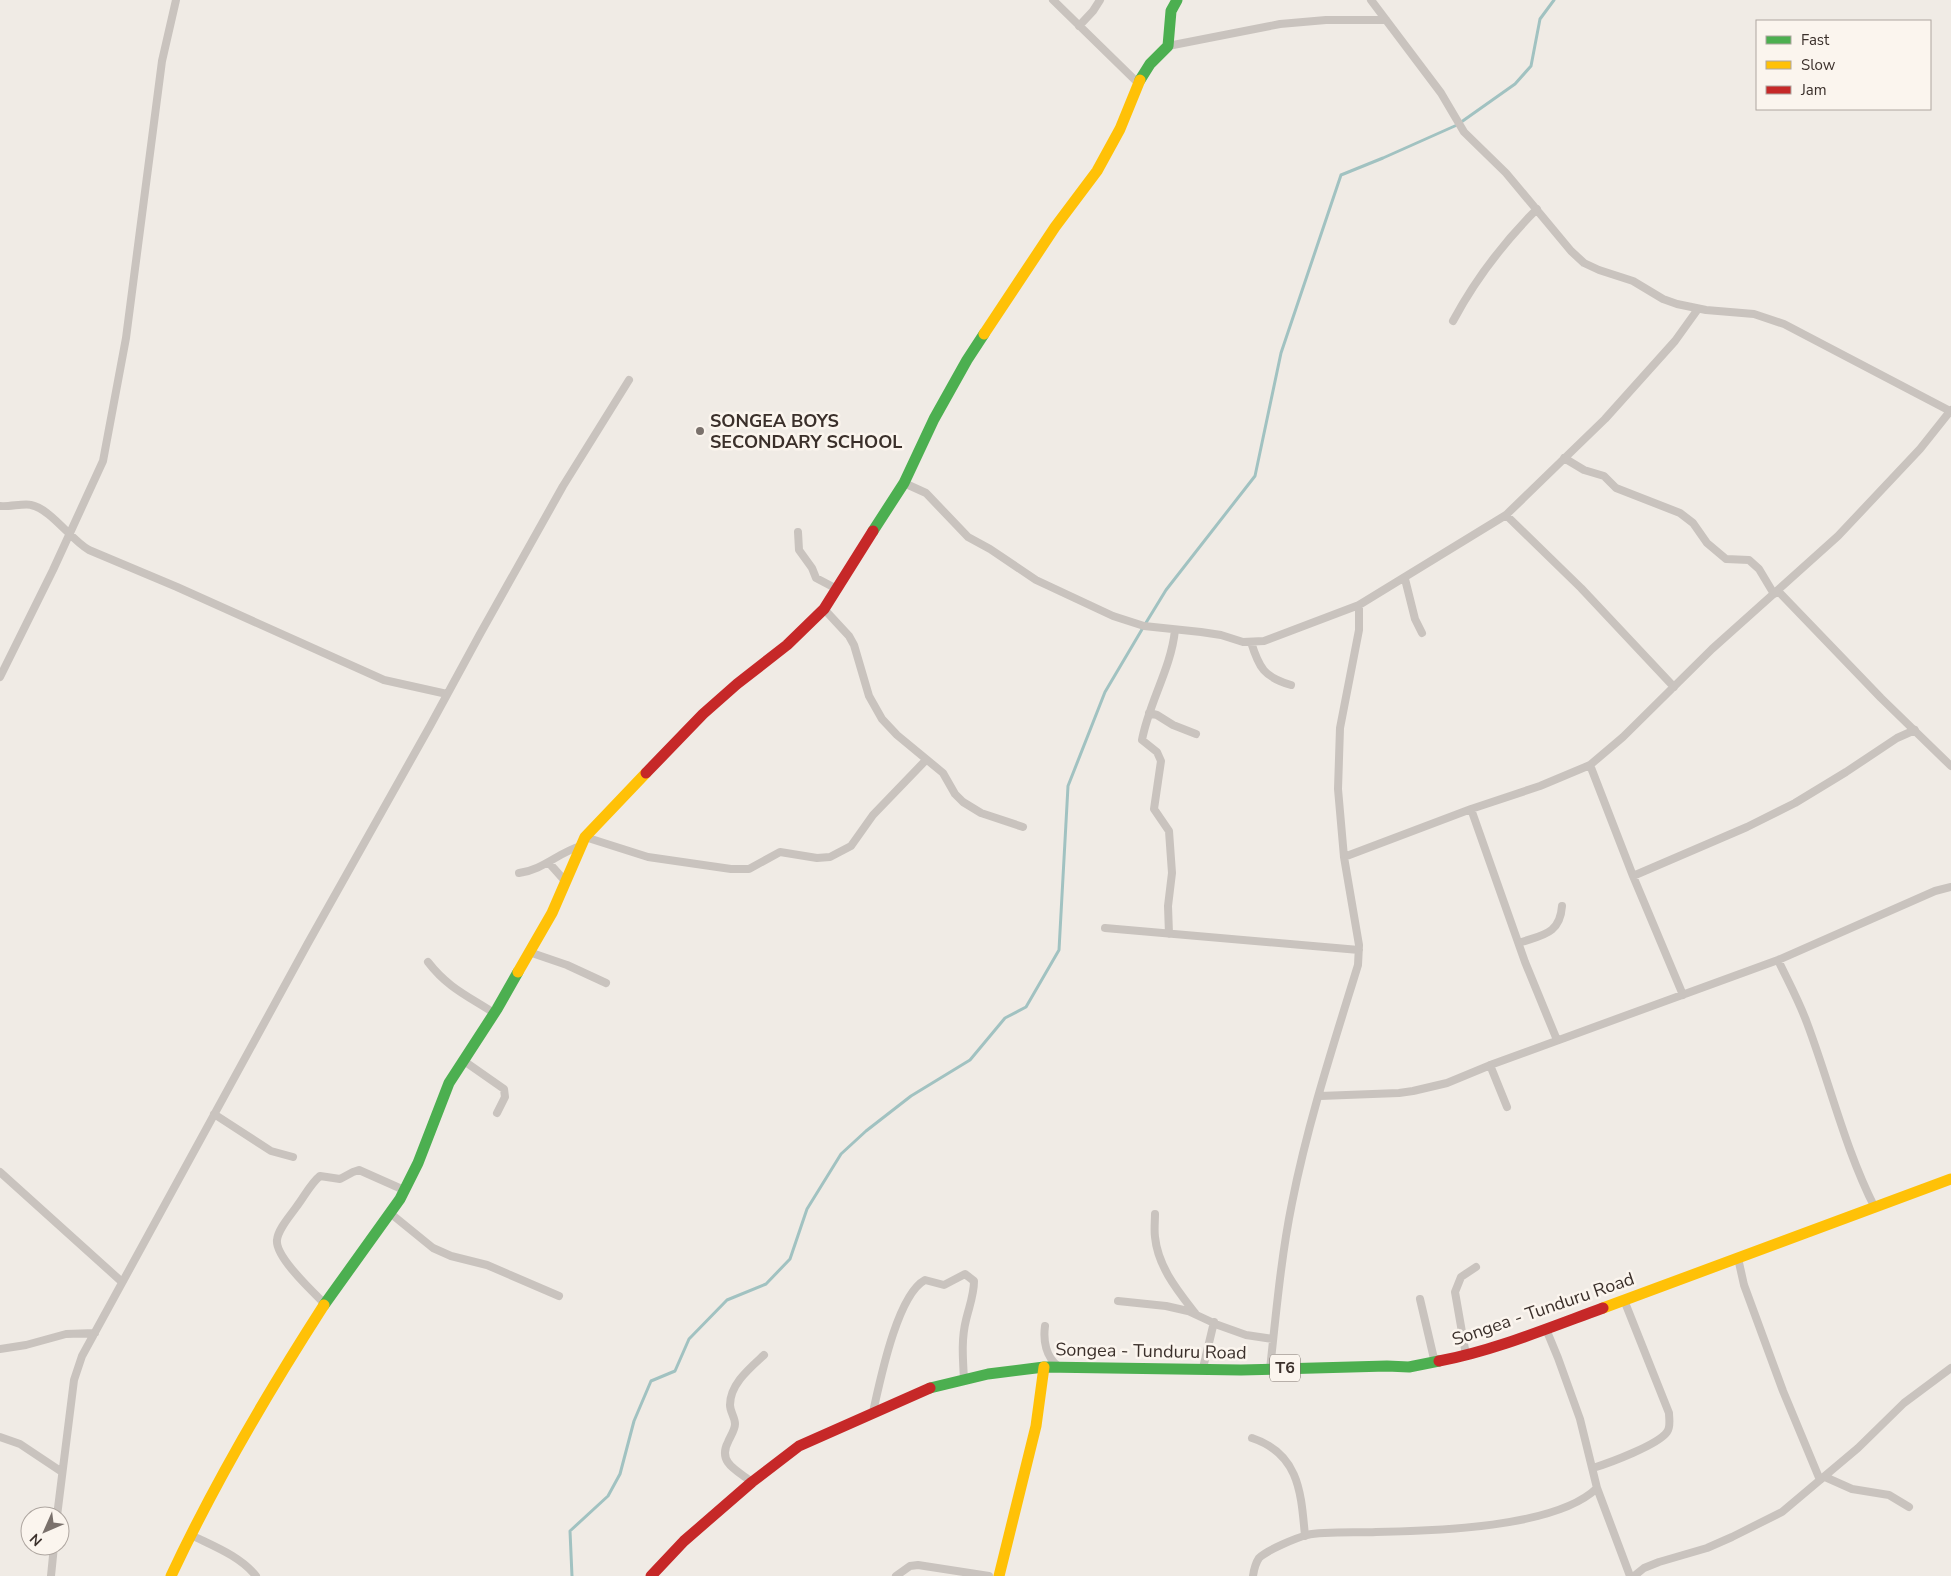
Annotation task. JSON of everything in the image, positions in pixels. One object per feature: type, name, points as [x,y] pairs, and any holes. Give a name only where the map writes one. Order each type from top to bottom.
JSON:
[{"type":"main road","points":[[172,1576],[191,1535],[266,1398],[325,1304],[390,1213],[404,1190],[418,1163],[449,1083],[494,1013],[552,913],[583,841],[703,714],[797,636],[824,609],[904,483],[934,419],[967,360],[1055,227],[1097,170],[1120,129],[1138,83],[1150,64],[1168,46],[1171,11],[1178,0]]},
{"type":"main road","name":"Songea - Tunduru Road","points":[[652,1576],[684,1541],[752,1482],[799,1446],[923,1390],[988,1374],[1044,1367],[1241,1370],[1409,1367],[1435,1363],[1546,1329],[1951,1179]]},
{"type":"main road","points":[[999,1576],[1036,1426],[1044,1367]]},
{"type":"street","points":[[0,677],[103,462],[126,338],[162,61],[176,0]]},
{"type":"street","points":[[1053,0],[1138,83]]},
{"type":"street","points":[[1079,26],[1100,0]]},
{"type":"street","points":[[1344,857],[1590,766],[1623,737],[1712,650],[1838,536],[1920,448],[1951,411],[1784,324],[1754,314],[1698,309],[1663,299],[1633,281],[1584,263],[1571,251],[1506,173],[1464,132],[1456,116],[1423,67],[1371,0]]},
{"type":"street","points":[[1168,46],[1280,24],[1326,20],[1386,20]]},
{"type":"street","points":[[1453,322],[1496,255],[1516,230],[1537,209]]},
{"type":"street","points":[[904,483],[926,493],[965,535],[990,549],[1036,580],[1113,616],[1144,626],[1201,632],[1250,642],[1281,635],[1300,626],[1359,605],[1506,515],[1605,419],[1675,341],[1698,309]]},
{"type":"street","points":[[58,1506],[74,1380],[82,1356],[175,1190],[214,1114],[563,486],[629,380]]},
{"type":"street","points":[[1564,458],[1584,470],[1604,476],[1616,488],[1680,513],[1694,522],[1707,543],[1726,559],[1744,558],[1754,564],[1776,592],[1951,766]]},
{"type":"street","points":[[0,506],[13,507],[29,504],[39,507],[70,533],[78,544],[89,550],[384,680],[447,694]]},
{"type":"street","points":[[1506,515],[1581,588],[1674,687]]},
{"type":"street","points":[[798,532],[799,550],[812,568],[816,578],[837,589]]},
{"type":"street","points":[[1405,578],[1415,619],[1422,633]]},
{"type":"street","points":[[1270,1369],[1292,1202],[1358,965],[1359,950],[1344,857],[1338,789],[1340,728],[1359,630],[1359,605]]},
{"type":"street","points":[[824,609],[849,636],[854,645],[869,696],[882,719],[926,760],[943,773],[962,802],[981,813],[1023,827]]},
{"type":"street","points":[[1169,934],[1168,906],[1172,873],[1169,831],[1154,809],[1161,760],[1157,752],[1142,740],[1149,714],[1173,648],[1175,630]]},
{"type":"street","points":[[1250,642],[1258,664],[1263,670],[1278,681],[1291,686]]},
{"type":"street","points":[[1149,714],[1157,715],[1173,725],[1196,734]]},
{"type":"street","points":[[1633,876],[1747,827],[1795,803],[1898,738],[1915,730]]},
{"type":"street","points":[[519,874],[536,870],[583,841],[648,857],[731,869],[749,868],[780,852],[817,858],[830,857],[851,846],[873,815],[926,760]]},
{"type":"street","points":[[1590,766],[1633,876],[1684,995]]},
{"type":"street","points":[[1472,809],[1542,1006],[1557,1040]]},
{"type":"street","points":[[549,863],[566,882]]},
{"type":"street","points":[[1320,1096],[1399,1093],[1447,1083],[1557,1040],[1778,960],[1935,891],[1951,887]]},
{"type":"street","points":[[1519,943],[1553,930],[1559,924],[1562,906]]},
{"type":"street","points":[[1105,928],[1359,950]]},
{"type":"street","points":[[530,952],[567,965],[606,983]]},
{"type":"street","points":[[1778,960],[1806,1022],[1859,1174],[1875,1208]]},
{"type":"street","points":[[428,962],[450,986],[494,1013]]},
{"type":"street","points":[[464,1061],[504,1089],[505,1097],[497,1113]]},
{"type":"street","points":[[1490,1066],[1507,1107]]},
{"type":"street","points":[[214,1114],[271,1151],[293,1157]]},
{"type":"street","points":[[325,1304],[284,1259],[277,1244],[277,1237],[292,1213],[320,1176],[340,1179],[360,1170],[404,1190]]},
{"type":"street","points":[[0,1172],[122,1282]]},
{"type":"street","points":[[390,1213],[433,1248],[451,1256],[487,1265],[559,1296]]},
{"type":"street","points":[[1155,1214],[1154,1236],[1163,1266],[1172,1282],[1195,1313]]},
{"type":"street","points":[[1738,1258],[1744,1285],[1783,1391],[1823,1479],[1852,1489],[1889,1495],[1909,1507]]},
{"type":"street","points":[[1466,1355],[1455,1292],[1461,1277],[1476,1267]]},
{"type":"street","points":[[874,1412],[882,1374],[899,1318],[909,1296],[925,1280],[944,1285],[965,1274],[974,1281],[974,1290],[966,1320],[962,1349],[964,1380]]},
{"type":"street","points":[[1420,1299],[1435,1363]]},
{"type":"street","points":[[1593,1468],[1621,1458],[1654,1441],[1667,1433],[1670,1427],[1669,1413],[1624,1300]]},
{"type":"street","points":[[1118,1301],[1166,1306],[1195,1313],[1246,1335],[1273,1339]]},
{"type":"street","points":[[1204,1368],[1214,1322]]},
{"type":"street","points":[[1045,1326],[1045,1345],[1049,1356],[1060,1367]]},
{"type":"street","points":[[1546,1329],[1580,1419],[1597,1488],[1630,1576]]},
{"type":"street","points":[[0,1349],[26,1345],[66,1334],[95,1333]]},
{"type":"street","points":[[752,1482],[728,1463],[723,1455],[735,1426],[730,1404],[735,1388],[746,1373],[764,1355]]},
{"type":"street","points":[[1634,1576],[1644,1568],[1707,1548],[1782,1512],[1858,1448],[1898,1408],[1951,1368]]},
{"type":"street","points":[[0,1437],[20,1444],[62,1472]]},
{"type":"street","points":[[1252,1438],[1267,1443],[1280,1453],[1296,1477],[1301,1497],[1305,1536]]},
{"type":"street","points":[[1253,1576],[1254,1567],[1260,1557],[1273,1549],[1305,1536],[1458,1528],[1526,1519],[1576,1503],[1597,1488]]},
{"type":"street","points":[[191,1535],[234,1557],[251,1569],[256,1576]]},
{"type":"street","points":[[51,1576],[53,1556]]},
{"type":"street","points":[[896,1576],[910,1566],[918,1565],[989,1576]]},
{"type":"waterway","points":[[572,1576],[570,1531],[608,1496],[620,1474],[634,1421],[651,1381],[675,1371],[689,1339],[727,1300],[766,1284],[790,1259],[807,1209],[841,1154],[866,1131],[911,1096],[970,1060],[1005,1018],[1026,1007],[1059,950],[1068,786],[1105,692],[1144,626],[1166,590],[1255,476],[1281,353],[1341,175],[1457,125],[1515,84],[1531,66],[1540,19],[1554,0]]},
{"type":"traffic: fast","points":[[1140,80],[1150,64],[1168,46],[1171,11],[1177,0]]},
{"type":"traffic: fast","points":[[873,531],[904,483],[934,419],[984,334]]},
{"type":"traffic: fast","points":[[324,1305],[400,1199],[418,1163],[449,1083],[497,1009],[518,972]]},
{"type":"traffic: fast","points":[[930,1388],[988,1374],[1044,1367],[1241,1370],[1409,1367],[1439,1361]]},
{"type":"traffic: slow","points":[[984,334],[1055,227],[1097,171],[1120,129],[1140,80]]},
{"type":"traffic: slow","points":[[518,972],[552,913],[585,837],[646,773]]},
{"type":"traffic: slow","points":[[1603,1308],[1951,1179]]},
{"type":"traffic: slow","points":[[171,1576],[243,1438],[324,1305]]},
{"type":"traffic: slow","points":[[999,1576],[1036,1426],[1044,1367]]},
{"type":"traffic: jam","points":[[646,773],[703,714],[737,684],[787,645],[824,609],[873,531]]},
{"type":"traffic: jam","points":[[1439,1361],[1501,1345],[1603,1308]]},
{"type":"traffic: jam","points":[[651,1576],[684,1541],[752,1482],[799,1446],[930,1388]]},
{"type":"place","name":"SONGEA BOYS SECONDARY SCHOOL","points":[[700,431]]}]
